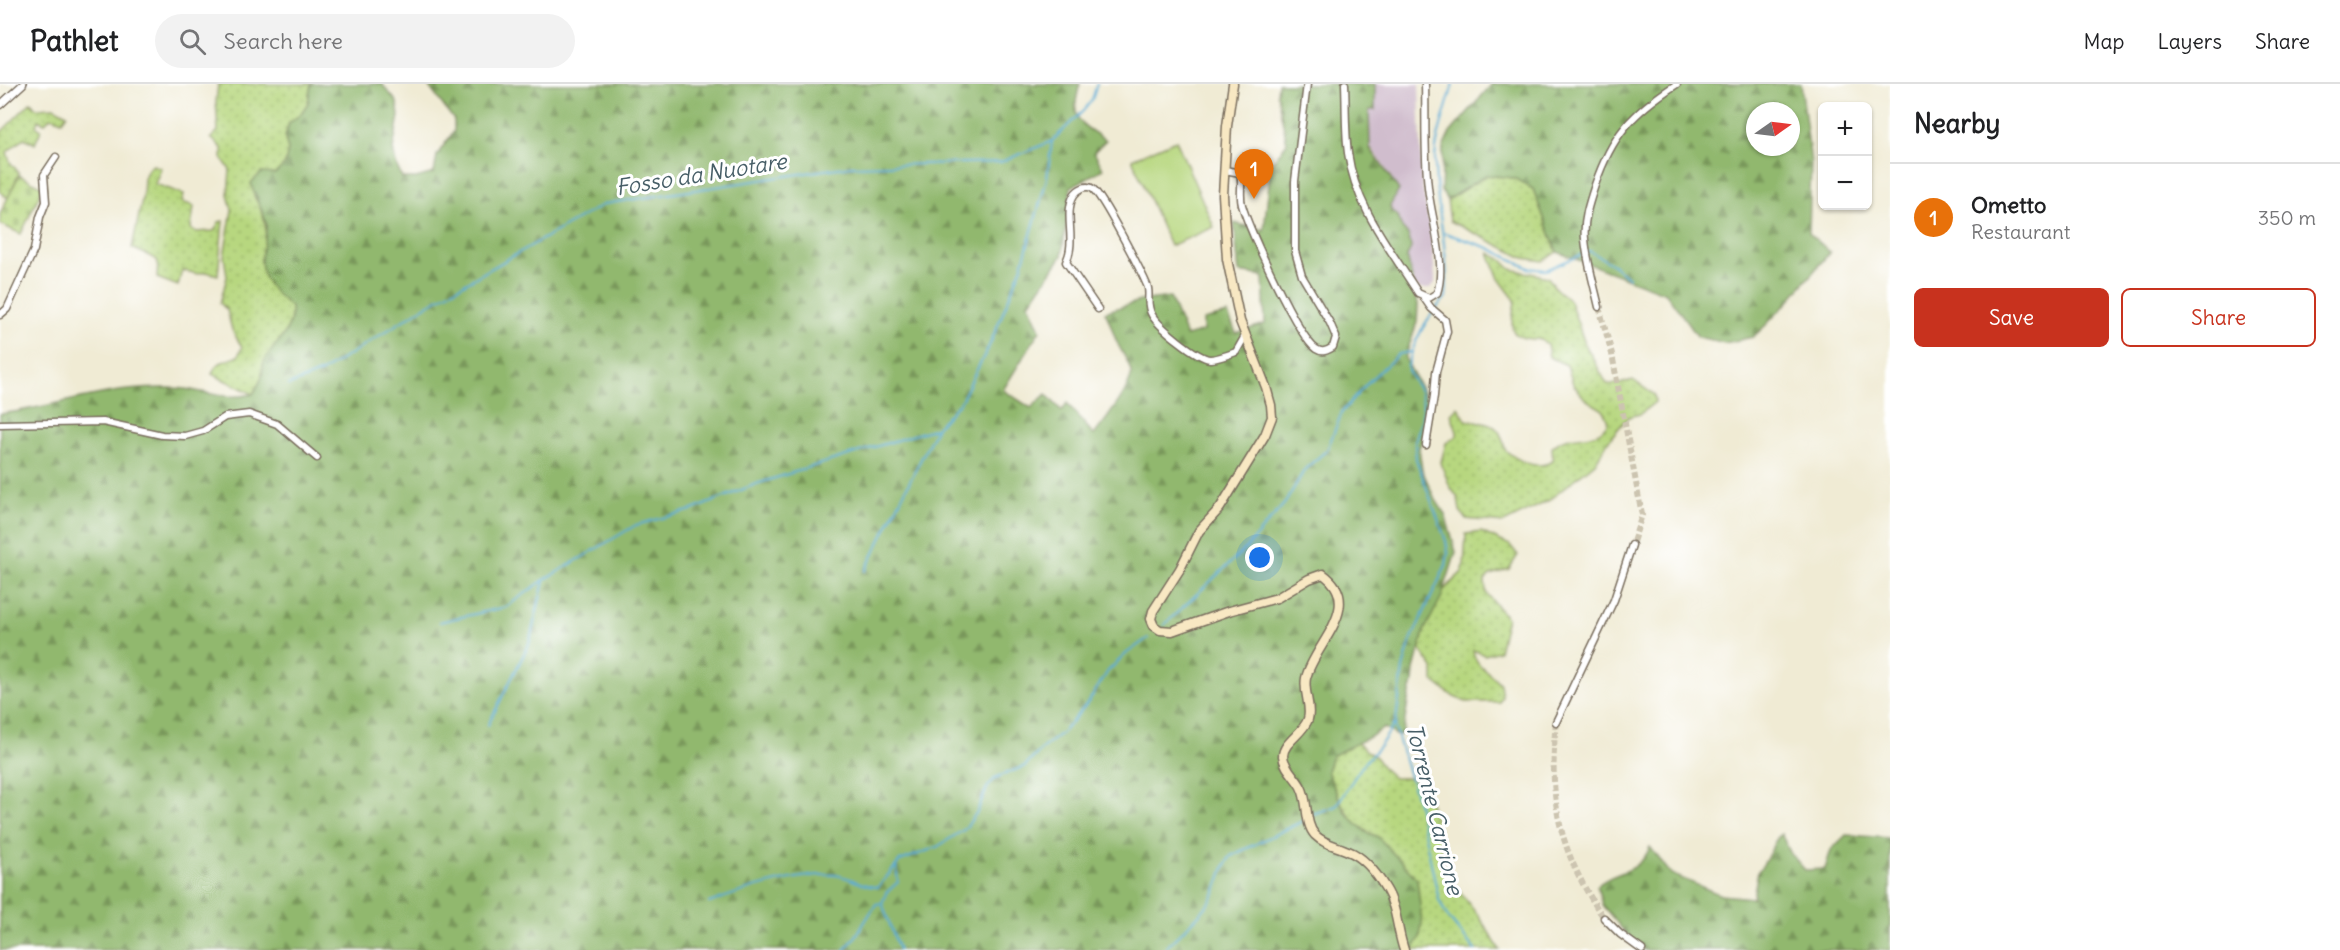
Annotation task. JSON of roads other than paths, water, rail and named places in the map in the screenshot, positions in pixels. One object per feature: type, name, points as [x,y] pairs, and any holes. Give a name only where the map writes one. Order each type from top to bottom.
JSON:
[{"type":"street","points":[[0,105],[23,84]]},
{"type":"street","points":[[1233,84],[1223,195],[1227,259],[1234,299],[1245,336],[1272,405],[1272,417],[1265,435],[1220,508],[1199,531],[1180,569],[1153,611],[1151,619],[1154,626],[1160,630],[1172,631],[1229,611],[1277,598],[1309,579],[1323,574],[1334,583],[1340,606],[1305,679],[1308,718],[1300,733],[1287,746],[1283,754],[1284,762],[1301,787],[1306,801],[1310,828],[1324,842],[1348,850],[1365,861],[1386,889],[1404,950]]},
{"type":"street","points":[[1225,170],[1240,173],[1242,204],[1285,302],[1299,327],[1311,345],[1318,350],[1323,351],[1333,347],[1335,337],[1330,323],[1302,276],[1295,251],[1295,181],[1307,84]]},
{"type":"street","points":[[1345,84],[1348,155],[1366,210],[1418,293],[1444,320],[1447,331],[1436,372],[1426,445]]},
{"type":"street","points":[[1424,297],[1433,297],[1440,285],[1426,163],[1425,84]]},
{"type":"street","points":[[1599,307],[1585,240],[1589,204],[1598,175],[1614,140],[1637,113],[1677,84]]},
{"type":"street","points":[[0,315],[7,309],[34,250],[40,217],[46,202],[44,175],[56,157]]},
{"type":"street","points":[[1098,309],[1066,262],[1072,247],[1070,214],[1074,195],[1088,186],[1094,189],[1111,217],[1148,286],[1148,306],[1157,322],[1193,352],[1209,358],[1236,352],[1245,336]]},
{"type":"street","points":[[0,424],[103,423],[162,435],[186,436],[203,431],[225,417],[249,414],[277,424],[317,458]]},
{"type":"street","points":[[1556,722],[1614,600],[1632,545]]},
{"type":"street","points":[[1604,918],[1620,934],[1642,950]]},
{"type":"waterway","name":"Fosso da Nuotare","points":[[289,385],[322,372],[429,304],[604,204],[851,166],[1001,162],[1052,141],[1092,100],[1097,84]]},
{"type":"waterway","name":"Torrente Carrione","points":[[1453,84],[1439,133],[1435,162],[1446,263],[1446,297],[1422,329],[1408,366],[1408,371],[1420,391],[1423,404],[1422,419],[1415,442],[1416,459],[1446,541],[1448,553],[1446,565],[1411,640],[1403,668],[1395,728],[1417,799],[1439,900],[1447,916],[1475,950]]},
{"type":"waterway","points":[[439,622],[506,607],[544,580],[636,525],[692,510],[756,484],[936,428],[961,401],[990,344],[1022,266],[1047,178],[1052,141]]},
{"type":"waterway","points":[[1445,233],[1489,248],[1529,268],[1546,270],[1590,251],[1629,278]]},
{"type":"waterway","points":[[1164,625],[1246,548],[1285,503],[1305,469],[1327,450],[1342,412],[1370,380],[1399,354],[1410,352]]},
{"type":"waterway","points":[[865,571],[936,429]]},
{"type":"waterway","points":[[488,725],[529,644],[544,581]]},
{"type":"waterway","points":[[709,903],[771,883],[820,875],[840,876],[868,886],[878,887],[900,861],[937,847],[965,829],[977,812],[987,788],[995,778],[1025,766],[1064,731],[1089,701],[1108,671],[1148,638]]},
{"type":"waterway","points":[[1310,815],[1336,806],[1364,763],[1380,746],[1395,723]]},
{"type":"waterway","points":[[1164,950],[1209,903],[1231,856],[1305,820]]},
{"type":"waterway","points":[[844,950],[854,939],[876,904],[882,903],[886,893],[898,882],[896,866]]},
{"type":"waterway","points":[[882,903],[899,950]]},
{"type":"tunnel","points":[[1599,307],[1612,354],[1642,515],[1632,545]]},
{"type":"tunnel","points":[[1556,722],[1554,776],[1560,825],[1576,871],[1604,918]]},
{"type":"place","name":"Ometto","points":[[1254,199]]}]
